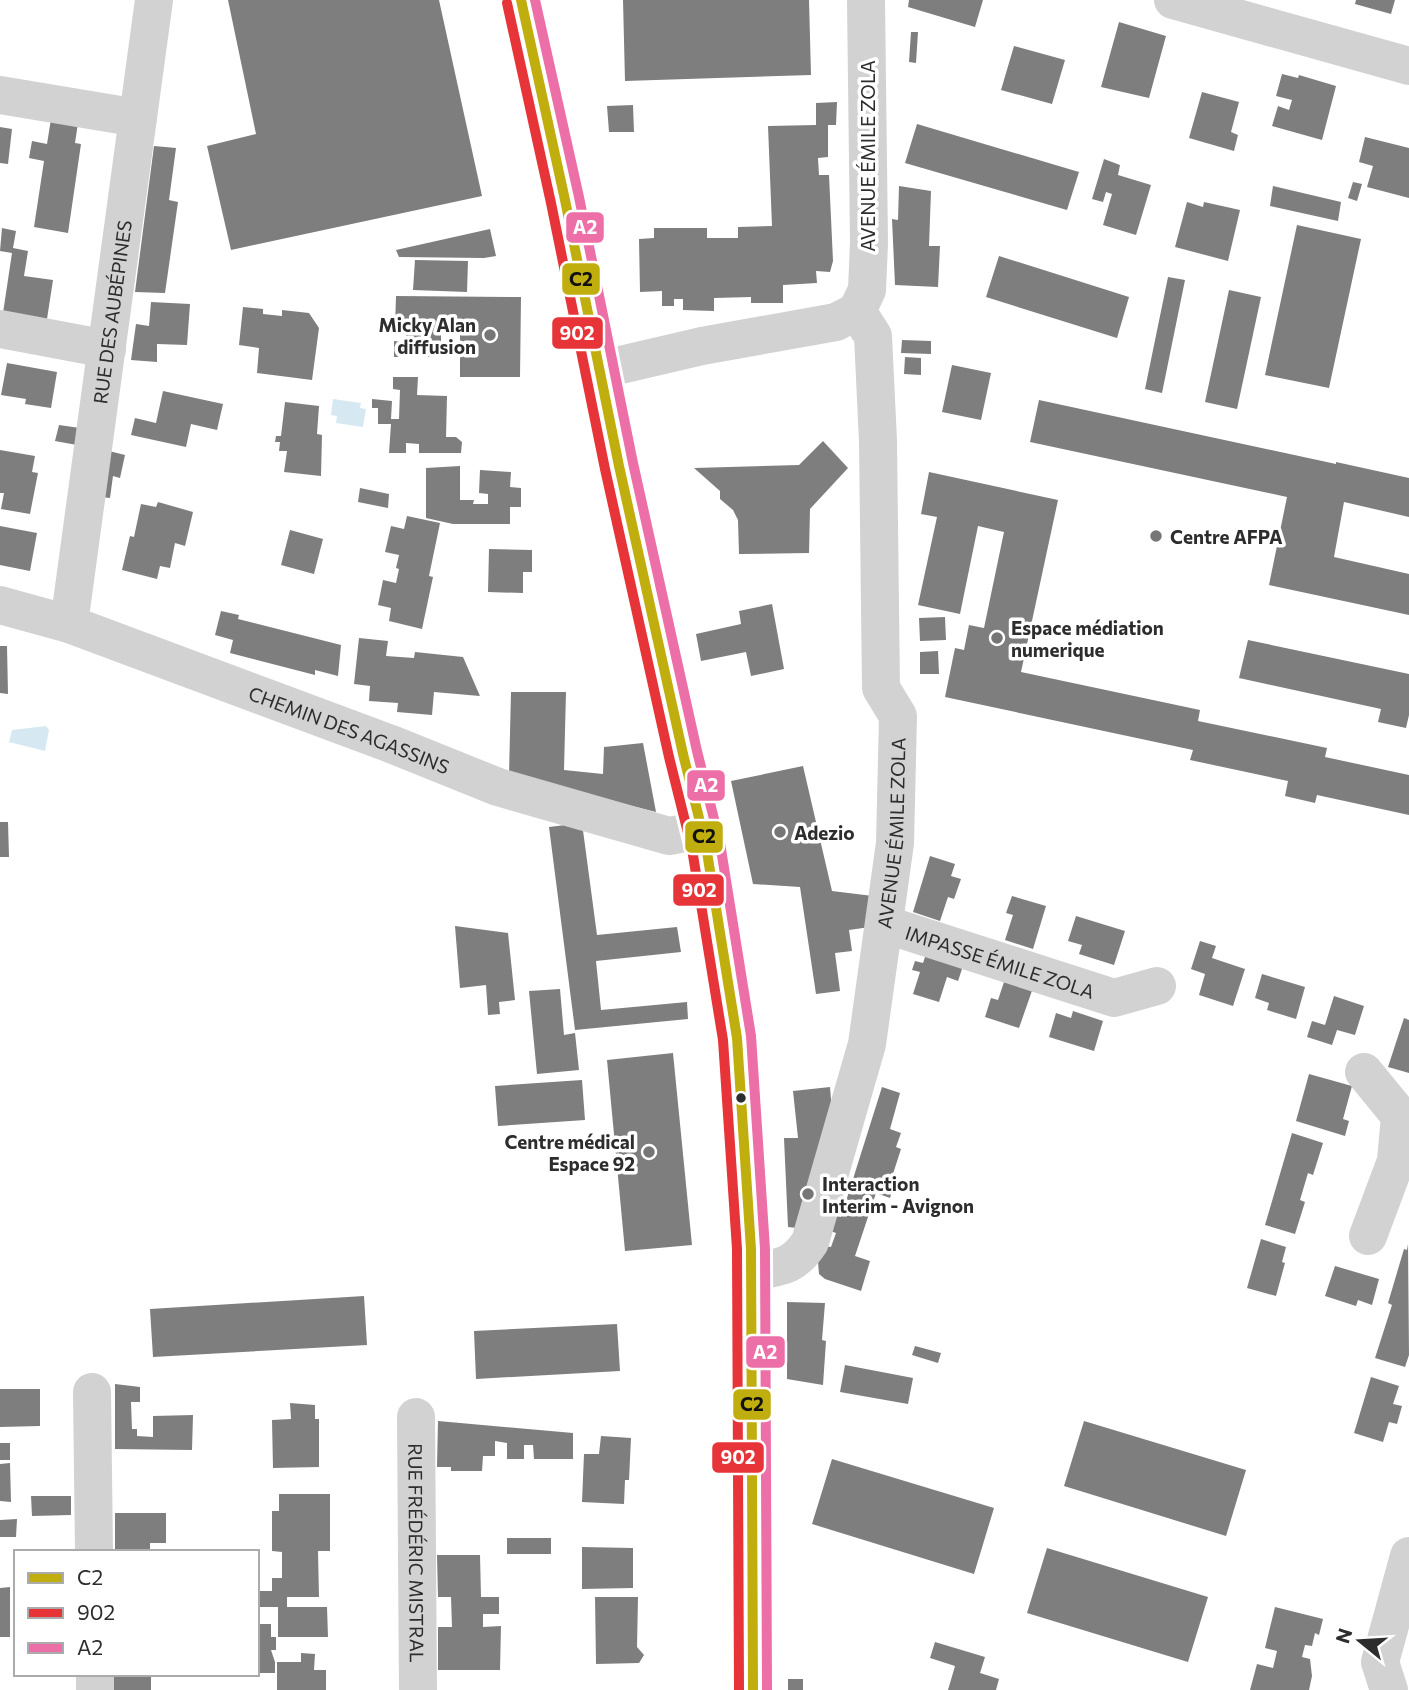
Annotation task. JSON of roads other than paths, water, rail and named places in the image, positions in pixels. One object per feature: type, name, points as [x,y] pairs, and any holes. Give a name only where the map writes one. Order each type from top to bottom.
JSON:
[{"type":"main road","points":[[521,0],[667,685],[702,830],[737,1038],[751,1272],[753,1690]]},
{"type":"street","name":"RUE DES AUBÉPINES","points":[[69,624],[154,0]]},
{"type":"street","name":"AVENUE ÉMILE ZOLA","points":[[751,1272],[789,1264],[800,1257],[810,1242],[867,1044],[895,843],[898,716],[881,688],[878,441],[873,336],[857,311],[867,290],[869,243],[866,0]]},
{"type":"street","points":[[1173,0],[1409,66]]},
{"type":"street","points":[[0,95],[138,118]]},
{"type":"street","points":[[600,370],[689,349],[836,322],[857,311]]},
{"type":"street","points":[[0,329],[107,349]]},
{"type":"street","name":"CHEMIN DES AGASSINS","points":[[0,605],[69,624],[391,744],[498,787],[669,836],[702,830]]},
{"type":"street","name":"IMPASSE ÉMILE ZOLA","points":[[884,924],[1114,998],[1157,986]]},
{"type":"street","points":[[1364,1072],[1400,1116],[1402,1163],[1368,1236]]},
{"type":"street","points":[[92,1392],[94,1550]]},
{"type":"street","name":"RUE FRÉDÉRIC MISTRAL","points":[[416,1417],[418,1690]]},
{"type":"street","points":[[1389,1690],[1380,1662],[1409,1556]]},
{"type":"place","name":"Micky Alan diffusion","points":[[490,335]]},
{"type":"place","name":"Centre AFPA","points":[[1156,536]]},
{"type":"place","name":"Espace médiation numerique","points":[[997,638]]},
{"type":"place","name":"Adezio","points":[[780,832]]},
{"type":"place","name":"Centre médical Espace 92","points":[[649,1152]]},
{"type":"place","name":"Interaction Interim - Avignon","points":[[808,1194]]}]
